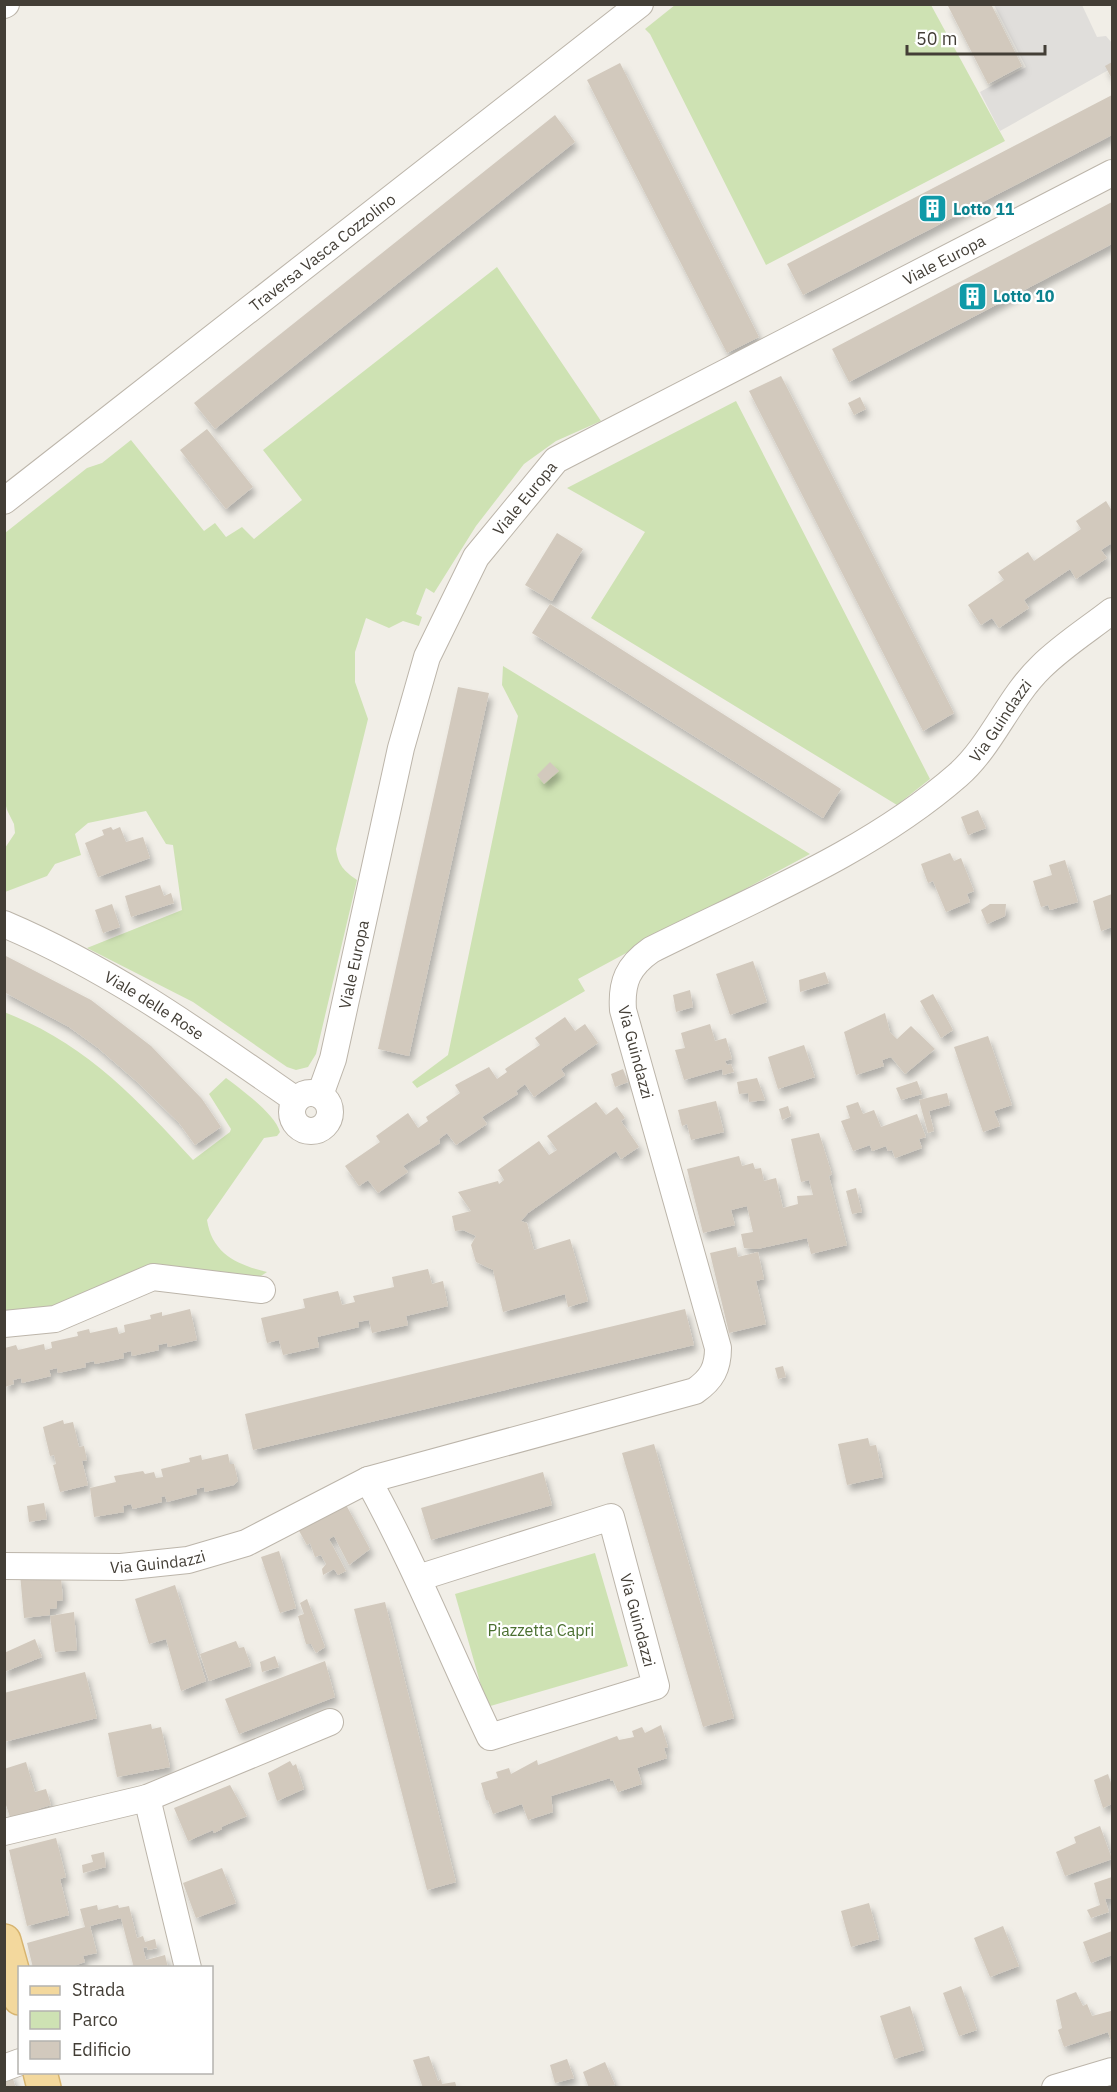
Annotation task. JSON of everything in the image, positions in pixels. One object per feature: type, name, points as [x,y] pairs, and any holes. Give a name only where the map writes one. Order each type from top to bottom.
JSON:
[{"type":"main road","points":[[4,1941],[18,1991]]},
{"type":"street","name":"Traversa Vasca Cozzolino","points":[[4,501],[640,4]]},
{"type":"street","name":"Viale Europa","points":[[308,1098],[333,1059],[401,748],[427,657],[476,557],[556,460],[1113,173]]},
{"type":"street","name":"Via Guindazzi","points":[[4,1566],[121,1567],[188,1560],[246,1543],[368,1479],[695,1391],[706,1383],[714,1373],[718,1347],[623,1010],[621,992],[626,975],[636,960],[651,950],[813,868],[901,820],[960,774],[983,748],[1040,667],[1113,611]]},
{"type":"street","name":"Viale delle Rose","points":[[4,924],[73,956],[120,982],[308,1098]]},
{"type":"street","points":[[4,1324],[55,1319],[153,1277],[262,1290]]},
{"type":"street","name":"Via Guindazzi","points":[[368,1479],[402,1542],[418,1578],[490,1737],[656,1686],[611,1517],[418,1578]]},
{"type":"street","points":[[4,1832],[147,1798],[330,1722]]},
{"type":"street","points":[[147,1798],[188,1966]]},
{"type":"street","points":[[1055,2088],[1113,2071]]},
{"type":"green space","points":[[675,5],[931,5],[1005,141],[766,265],[650,34],[645,29]]},
{"type":"green space","points":[[497,267],[601,421],[556,441],[524,464],[476,526],[434,593],[426,588],[416,614],[422,617],[419,626],[403,621],[389,628],[366,618],[355,652],[355,682],[368,719],[336,849],[342,867],[357,880],[316,1054],[308,1067],[296,1070],[287,1067],[193,1002],[87,948],[182,910],[173,845],[166,844],[146,811],[88,823],[75,834],[81,855],[55,864],[47,876],[5,892],[5,848],[15,833],[4,798],[5,533],[87,468],[102,463],[131,440],[204,531],[215,523],[226,537],[242,527],[254,539],[302,500],[263,450]]},
{"type":"green space","points":[[736,401],[930,779],[897,805],[591,618],[645,532],[567,488]]},
{"type":"green space","points":[[503,666],[810,854],[578,979],[585,991],[417,1088],[412,1082],[448,1055],[518,716],[502,685]]},
{"type":"green space","points":[[4,1012],[60,1039],[107,1074],[151,1115],[193,1160],[230,1132],[231,1129],[209,1094],[226,1078],[265,1110],[280,1132],[277,1136],[264,1138],[207,1220],[214,1241],[221,1250],[246,1266],[267,1272],[255,1280],[170,1271],[44,1316],[5,1318]]},
{"type":"green space","name":"Piazzetta Capri","points":[[595,1553],[628,1666],[487,1707],[455,1594]]},
{"type":"shaded area","points":[[994,5],[1082,5],[1097,37],[1106,36],[1112,43],[1112,68],[1000,131],[980,92],[1026,67]]},
{"type":"building","points":[[947,4],[991,4],[1022,66],[988,84]]},
{"type":"building","points":[[1112,62],[1112,79],[1105,66]]},
{"type":"building","points":[[620,63],[759,337],[727,353],[587,80]]},
{"type":"building","name":"Lotto 11","points":[[1112,95],[1112,135],[803,295],[787,264]]},
{"type":"building","points":[[555,115],[575,142],[215,429],[194,403]]},
{"type":"building","name":"Lotto 10","points":[[1112,202],[1112,244],[849,382],[832,349]]},
{"type":"building","points":[[781,376],[954,713],[923,731],[749,391]]},
{"type":"building","points":[[860,397],[866,409],[854,415],[848,403]]},
{"type":"building","points":[[207,429],[253,487],[226,509],[180,450]]},
{"type":"building","points":[[1106,501],[1112,511],[1112,543],[1101,550],[1107,558],[1076,579],[1070,569],[1024,600],[1029,608],[999,628],[992,618],[981,625],[968,605],[1004,580],[998,572],[1028,552],[1034,561],[1081,529],[1076,521]]},
{"type":"building","points":[[557,533],[583,549],[552,601],[525,585]]},
{"type":"building","points":[[550,604],[841,789],[823,818],[532,633]]},
{"type":"building","points":[[458,687],[489,693],[409,1056],[378,1049]]},
{"type":"building","points":[[550,762],[559,771],[544,784],[537,775]]},
{"type":"building","points":[[978,810],[986,828],[968,835],[961,817]]},
{"type":"building","points":[[111,827],[113,830],[120,827],[126,842],[143,837],[150,858],[98,877],[85,843],[104,835],[102,830]]},
{"type":"building","points":[[950,853],[954,861],[961,858],[974,891],[967,894],[970,902],[946,912],[933,881],[928,883],[921,864]]},
{"type":"building","points":[[1065,860],[1078,902],[1050,910],[1048,905],[1041,907],[1033,881],[1052,875],[1049,865]]},
{"type":"building","points":[[160,885],[164,896],[171,893],[174,903],[131,917],[125,896]]},
{"type":"building","points":[[1112,894],[1112,927],[1101,931],[1093,901]]},
{"type":"building","points":[[112,904],[120,927],[103,933],[95,910]]},
{"type":"building","points":[[990,904],[1006,904],[1005,916],[987,924],[981,910]]},
{"type":"building","points":[[4,955],[91,1000],[151,1046],[202,1099],[221,1127],[195,1145],[179,1123],[98,1048],[69,1027],[4,992]]},
{"type":"building","points":[[753,961],[767,1002],[730,1015],[716,974]]},
{"type":"building","points":[[825,972],[829,983],[800,992],[799,980]]},
{"type":"building","points":[[690,990],[693,1007],[676,1012],[673,995]]},
{"type":"building","points":[[933,994],[953,1030],[941,1038],[920,1001]]},
{"type":"building","points":[[885,1013],[890,1032],[897,1039],[911,1026],[935,1049],[905,1074],[891,1057],[882,1060],[884,1066],[856,1075],[844,1032]]},
{"type":"building","points":[[565,1017],[575,1031],[585,1024],[598,1043],[561,1069],[565,1075],[534,1097],[525,1084],[516,1091],[518,1094],[482,1117],[487,1124],[456,1145],[447,1133],[439,1139],[440,1143],[403,1166],[408,1172],[378,1193],[368,1180],[359,1186],[345,1166],[380,1142],[376,1136],[408,1113],[418,1128],[428,1121],[426,1117],[460,1093],[455,1085],[489,1067],[497,1079],[507,1072],[505,1069],[540,1045],[535,1038]]},
{"type":"building","points":[[710,1024],[715,1041],[726,1038],[732,1059],[725,1061],[727,1065],[731,1064],[734,1072],[723,1075],[722,1069],[684,1080],[675,1050],[685,1048],[681,1033]]},
{"type":"building","points":[[988,1036],[1012,1105],[994,1111],[1000,1126],[983,1132],[954,1047]]},
{"type":"building","points":[[804,1045],[815,1077],[778,1089],[768,1057]]},
{"type":"building","points":[[623,1069],[628,1082],[615,1087],[611,1074]]},
{"type":"building","points":[[757,1078],[765,1100],[749,1102],[748,1093],[739,1094],[737,1082]]},
{"type":"building","points":[[917,1081],[922,1094],[901,1100],[896,1088]]},
{"type":"building","points":[[947,1093],[950,1105],[929,1111],[934,1131],[928,1133],[919,1100]]},
{"type":"building","points":[[716,1101],[724,1132],[691,1140],[687,1124],[682,1126],[678,1110]]},
{"type":"building","points":[[596,1102],[606,1115],[617,1107],[625,1118],[621,1121],[639,1147],[621,1159],[616,1151],[528,1213],[521,1221],[527,1223],[534,1250],[570,1239],[588,1301],[568,1307],[565,1294],[503,1312],[493,1270],[476,1262],[471,1245],[476,1236],[463,1230],[455,1231],[452,1216],[471,1211],[458,1192],[498,1181],[499,1184],[504,1180],[498,1170],[539,1141],[549,1155],[557,1150],[547,1136]]},
{"type":"building","points":[[858,1102],[863,1114],[874,1110],[881,1127],[917,1114],[926,1137],[919,1139],[922,1148],[895,1158],[892,1150],[888,1151],[886,1146],[872,1151],[870,1145],[853,1151],[841,1121],[850,1118],[846,1106]]},
{"type":"building","points":[[788,1106],[791,1116],[782,1120],[779,1109]]},
{"type":"building","points":[[819,1133],[832,1174],[829,1176],[847,1245],[811,1254],[807,1238],[757,1249],[744,1248],[741,1234],[753,1232],[747,1206],[731,1210],[735,1225],[703,1233],[687,1169],[739,1156],[742,1166],[753,1163],[755,1169],[761,1168],[764,1181],[776,1178],[783,1208],[798,1204],[797,1196],[813,1195],[809,1180],[801,1182],[791,1139]]},
{"type":"building","points":[[856,1188],[862,1212],[852,1214],[846,1191]]},
{"type":"building","points":[[736,1247],[738,1257],[758,1252],[764,1279],[756,1281],[766,1324],[729,1333],[710,1253]]},
{"type":"building","points":[[428,1269],[432,1284],[443,1281],[448,1306],[406,1316],[408,1325],[372,1333],[369,1320],[358,1322],[359,1327],[317,1337],[319,1347],[283,1355],[279,1340],[267,1343],[261,1318],[305,1308],[303,1299],[338,1291],[342,1305],[355,1302],[353,1296],[394,1287],[392,1277]]},
{"type":"building","points":[[190,1309],[197,1340],[168,1347],[167,1343],[158,1345],[159,1350],[132,1356],[131,1351],[123,1353],[124,1358],[95,1364],[94,1361],[85,1363],[86,1367],[58,1373],[57,1368],[49,1370],[51,1376],[22,1383],[21,1378],[13,1380],[14,1384],[5,1387],[5,1348],[16,1345],[18,1350],[44,1344],[45,1350],[52,1348],[51,1342],[78,1336],[77,1332],[89,1329],[90,1333],[117,1327],[119,1334],[125,1332],[124,1325],[151,1319],[150,1315],[162,1312],[162,1316]]},
{"type":"building","points":[[685,1309],[694,1345],[253,1450],[245,1414]]},
{"type":"building","points":[[783,1366],[786,1377],[778,1379],[775,1368]]},
{"type":"building","points":[[63,1420],[64,1424],[73,1422],[79,1447],[84,1446],[87,1460],[82,1461],[88,1485],[60,1492],[53,1465],[56,1464],[54,1455],[50,1456],[43,1427]]},
{"type":"building","points":[[868,1438],[870,1446],[876,1445],[883,1477],[847,1485],[838,1444]]},
{"type":"building","points":[[654,1444],[734,1718],[703,1727],[622,1453]]},
{"type":"building","points":[[228,1454],[230,1464],[234,1464],[238,1481],[234,1485],[205,1492],[204,1487],[196,1489],[197,1494],[167,1502],[165,1496],[161,1497],[162,1502],[133,1509],[131,1504],[123,1506],[124,1512],[94,1517],[90,1488],[116,1482],[114,1476],[143,1471],[145,1474],[154,1472],[156,1478],[163,1477],[161,1469],[190,1462],[189,1458],[201,1455],[202,1460]]},
{"type":"building","points":[[543,1472],[552,1505],[431,1540],[421,1508]]},
{"type":"building","points":[[44,1503],[47,1519],[29,1522],[27,1506]]},
{"type":"building","points":[[345,1503],[370,1549],[349,1565],[334,1536],[329,1539],[346,1571],[338,1575],[334,1569],[323,1575],[322,1569],[326,1564],[321,1555],[315,1557],[310,1543],[307,1545],[298,1529]]},
{"type":"building","points":[[279,1551],[296,1608],[280,1613],[261,1557]]},
{"type":"building","points":[[20,1574],[61,1577],[63,1600],[57,1601],[57,1608],[50,1609],[50,1615],[24,1618]]},
{"type":"building","points":[[175,1585],[206,1681],[181,1691],[166,1639],[149,1644],[135,1599]]},
{"type":"building","points":[[307,1599],[325,1647],[316,1653],[311,1644],[306,1644],[298,1616],[304,1614],[300,1603]]},
{"type":"building","points":[[385,1602],[456,1882],[427,1890],[354,1609]]},
{"type":"building","points":[[74,1612],[77,1650],[55,1652],[50,1616]]},
{"type":"building","points":[[35,1639],[42,1657],[4,1672],[4,1653]]},
{"type":"building","points":[[236,1641],[239,1648],[244,1647],[251,1666],[209,1681],[200,1654]]},
{"type":"building","points":[[275,1656],[279,1667],[262,1672],[260,1662]]},
{"type":"building","points":[[325,1661],[335,1697],[239,1734],[225,1699]]},
{"type":"building","points":[[85,1672],[97,1718],[4,1742],[4,1693]]},
{"type":"building","points":[[151,1724],[152,1729],[161,1727],[170,1767],[117,1777],[108,1733]]},
{"type":"building","points":[[661,1725],[668,1747],[664,1748],[667,1758],[637,1768],[642,1784],[618,1792],[610,1778],[551,1796],[553,1812],[528,1820],[522,1804],[493,1814],[486,1800],[481,1783],[498,1778],[496,1772],[509,1768],[511,1774],[537,1760],[538,1765],[617,1736],[619,1740],[634,1737],[632,1731],[642,1727],[645,1733]]},
{"type":"building","points":[[290,1761],[293,1766],[296,1764],[304,1789],[277,1801],[268,1773]]},
{"type":"building","points":[[26,1762],[35,1792],[46,1789],[51,1805],[38,1809],[39,1812],[11,1820],[4,1799],[4,1769]]},
{"type":"building","points":[[1108,1774],[1112,1786],[1112,1804],[1103,1808],[1094,1780]]},
{"type":"building","points":[[230,1785],[247,1816],[221,1827],[222,1829],[214,1833],[213,1830],[188,1841],[174,1808]]},
{"type":"building","points":[[1100,1826],[1112,1859],[1065,1876],[1056,1852],[1076,1843],[1074,1837]]},
{"type":"building","points":[[56,1838],[66,1877],[60,1879],[69,1915],[27,1926],[9,1850]]},
{"type":"building","points":[[104,1852],[106,1867],[83,1873],[82,1865],[93,1862],[91,1855]]},
{"type":"building","points":[[222,1868],[236,1903],[196,1918],[183,1883]]},
{"type":"building","points":[[1112,1877],[1112,1898],[1105,1899],[1109,1912],[1091,1918],[1087,1910],[1100,1905],[1094,1883]]},
{"type":"building","points":[[869,1903],[879,1939],[851,1947],[841,1911]]},
{"type":"building","points":[[97,1905],[98,1910],[118,1905],[119,1908],[129,1906],[137,1938],[143,1936],[145,1942],[155,1939],[157,1948],[148,1950],[147,1947],[143,1948],[146,1960],[165,1955],[168,1966],[133,1966],[121,1918],[90,1926],[97,1953],[83,1956],[85,1962],[74,1966],[33,1966],[27,1943],[85,1927],[80,1909]]},
{"type":"building","points":[[1003,1926],[1019,1966],[990,1977],[974,1938]]},
{"type":"building","points":[[1112,1931],[1112,1955],[1091,1963],[1083,1942]]},
{"type":"building","points":[[961,1986],[977,2030],[959,2036],[943,1993]]},
{"type":"building","points":[[1076,1992],[1083,2006],[1087,2004],[1092,2016],[1111,2011],[1112,2044],[1108,2032],[1064,2047],[1058,2030],[1062,2028],[1056,2000]]},
{"type":"building","points":[[910,2006],[924,2050],[894,2059],[880,2016]]},
{"type":"building","points":[[429,2056],[438,2081],[441,2079],[442,2084],[455,2082],[457,2088],[423,2088],[413,2060]]},
{"type":"building","points":[[567,2059],[574,2078],[555,2083],[550,2065]]},
{"type":"building","points":[[605,2062],[615,2085],[589,2088],[583,2072]]},
{"type":"building","points":[[11,2073],[16,2088],[5,2088],[5,2075]]},
{"type":"place","name":"Lotto 11","points":[[932,209]]},
{"type":"place","name":"Lotto 10","points":[[972,296]]}]
